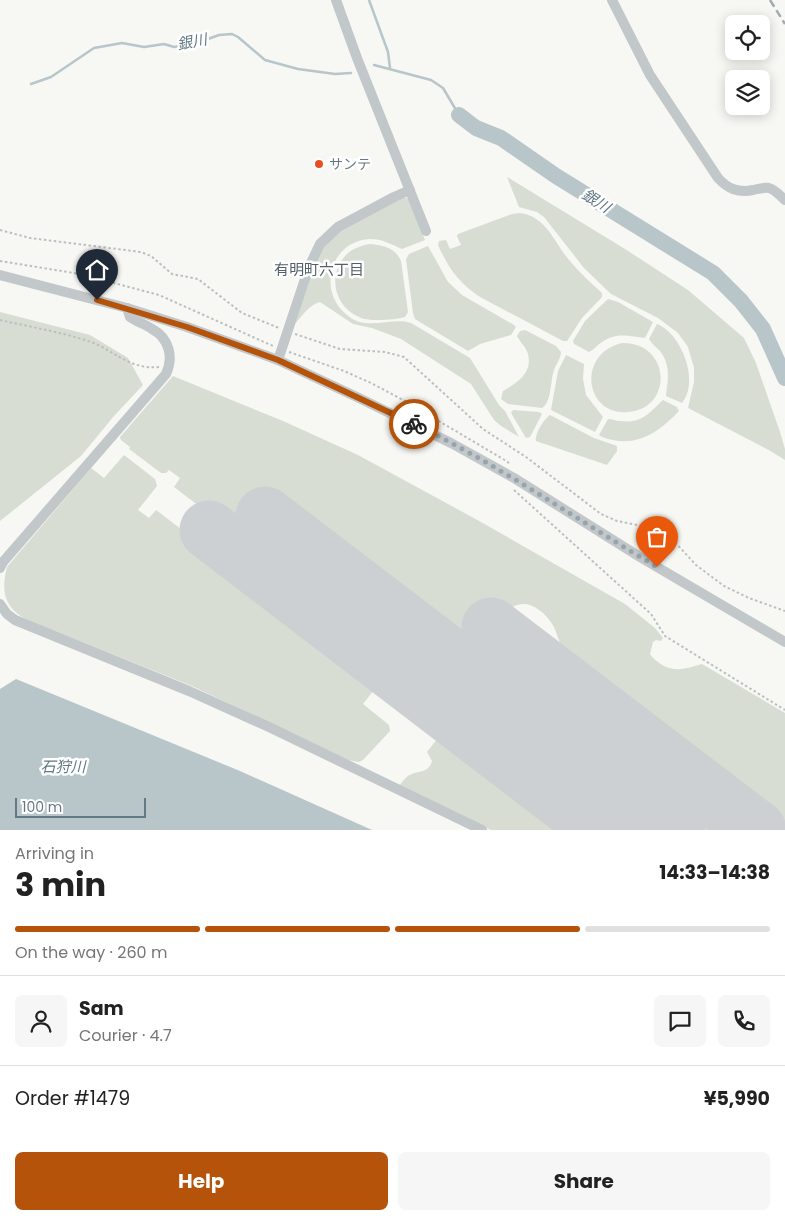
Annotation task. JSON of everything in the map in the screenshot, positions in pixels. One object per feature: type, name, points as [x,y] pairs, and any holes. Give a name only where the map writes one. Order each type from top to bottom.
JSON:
[{"type":"street","points":[[336,0],[426,231]]},
{"type":"street","points":[[612,0],[650,75],[718,178],[725,186],[734,190],[748,191],[770,188],[785,200]]},
{"type":"street","points":[[278,360],[309,266],[326,237],[338,227],[410,190]]},
{"type":"street","points":[[0,275],[127,308],[187,327],[278,360],[451,443],[514,478],[640,557],[785,642]]},
{"type":"street","points":[[0,568],[156,387],[170,366],[170,354],[165,342],[158,333],[130,317],[127,308]]},
{"type":"street","points":[[0,604],[7,614],[15,620],[189,691],[269,727],[482,830]]},
{"type":"path","points":[[0,230],[30,238],[141,252],[151,256],[172,274],[198,279],[242,313],[340,350],[385,352],[404,356],[483,429],[526,457],[601,514],[617,522],[657,530],[672,539],[696,565],[724,586],[749,598],[785,611]]},
{"type":"path","points":[[0,320],[93,343],[116,356],[147,368],[170,366]]},
{"type":"path","points":[[511,488],[650,614],[664,636],[785,710]]},
{"type":"shaded area","points":[[507,177],[688,290],[744,338],[756,363],[780,432],[785,449],[785,460],[688,408],[694,382],[694,368],[688,347],[678,333],[658,318],[611,294],[584,268],[544,217],[537,212],[519,207]]},
{"type":"shaded area","points":[[402,198],[407,198],[411,202],[425,240],[402,249],[386,242],[370,239],[356,242],[344,249],[336,259],[332,271],[333,297],[340,308],[351,318],[365,323],[396,321],[411,323],[470,358],[499,405],[505,411],[519,437],[494,420],[471,384],[401,339],[372,328],[353,324],[320,302],[303,314],[295,324],[318,256],[325,246],[334,236],[355,221]]},
{"type":"shaded area","points":[[512,214],[529,215],[543,224],[573,264],[602,293],[602,297],[582,318],[567,341],[563,341],[480,297],[455,274],[438,245],[439,241],[446,240],[450,249],[461,245],[458,234]]},
{"type":"shaded area","points":[[369,244],[383,246],[392,250],[401,261],[408,312],[405,317],[382,320],[363,319],[350,312],[343,305],[339,297],[335,279],[341,261],[348,253],[360,246]]},
{"type":"shaded area","points":[[428,246],[448,282],[462,295],[514,325],[516,327],[511,335],[480,344],[468,351],[415,319],[406,259],[409,254]]},
{"type":"shaded area","points":[[608,299],[618,302],[653,322],[645,338],[613,337],[602,342],[589,352],[574,344],[573,341],[585,321]]},
{"type":"shaded area","points":[[0,312],[90,335],[128,358],[143,385],[81,456],[0,521]]},
{"type":"shaded area","points":[[657,324],[666,329],[674,338],[686,359],[689,383],[687,394],[682,403],[666,396],[668,373],[666,362],[660,351],[649,339]]},
{"type":"shaded area","points":[[525,330],[556,346],[561,352],[553,375],[548,401],[542,408],[508,404],[501,399],[503,391],[523,377],[528,367],[527,351],[517,336],[520,331]]},
{"type":"shaded area","points":[[622,343],[638,346],[650,353],[658,364],[661,376],[659,389],[653,400],[643,408],[628,412],[614,411],[602,404],[595,395],[592,383],[592,371],[597,359],[607,349]]},
{"type":"shaded area","points":[[566,355],[584,364],[583,379],[586,395],[603,417],[595,432],[551,410],[558,371]]},
{"type":"shaded area","points":[[173,376],[283,421],[358,455],[481,522],[625,604],[655,628],[663,638],[661,641],[656,640],[653,642],[650,654],[662,665],[677,669],[702,664],[785,713],[785,830],[573,668],[563,653],[554,627],[541,612],[531,605],[522,604],[515,606],[501,616],[485,637],[739,830],[624,830],[503,738],[485,717],[402,654],[399,658],[174,487],[180,478],[169,470],[166,473],[161,473],[129,449],[130,447],[120,437]]},
{"type":"shaded area","points":[[663,400],[677,407],[679,411],[649,435],[632,441],[623,441],[607,439],[599,435],[608,419],[634,421],[640,419]]},
{"type":"shaded area","points":[[513,410],[539,412],[542,414],[530,437],[526,438],[511,413]]},
{"type":"shaded area","points":[[550,415],[594,438],[617,446],[617,451],[607,465],[536,441],[540,426]]},
{"type":"shaded area","points":[[124,455],[155,479],[157,486],[138,510],[149,518],[156,510],[381,681],[363,704],[389,725],[390,731],[363,760],[359,762],[348,760],[192,686],[30,621],[15,612],[10,606],[4,585],[7,567],[91,468],[104,478]]},
{"type":"shaded area","points":[[206,516],[397,661],[383,679],[193,533],[191,519]]},
{"type":"shaded area","points":[[457,713],[477,729],[501,740],[618,830],[581,830],[487,759],[470,739],[449,723]]},
{"type":"shaded area","points":[[441,734],[462,750],[486,761],[575,830],[491,830],[399,786],[408,776],[429,768],[432,761],[427,752]]},
{"type":"water","name":"石狩川","points":[[16,679],[240,771],[372,830],[0,830],[0,689]]},
{"type":"waterway","points":[[369,0],[388,52],[390,68]]},
{"type":"waterway","name":"銀川","points":[[31,84],[51,77],[94,48],[122,43],[144,47],[164,44],[174,47],[197,43],[219,35],[232,34],[265,60],[298,69],[335,74],[351,73]]},
{"type":"waterway","name":"銀川","points":[[374,65],[431,80],[443,88],[459,115]]},
{"type":"waterway","name":"銀川","points":[[459,115],[476,128],[501,138],[556,176],[713,273],[741,301],[763,329],[785,378]]},
{"type":"runway","points":[[265,516],[676,830]]},
{"type":"runway","points":[[209,530],[601,830]]},
{"type":"runway","points":[[491,627],[757,830]]},
{"type":"railway","points":[[770,0],[785,24]]},
{"type":"way so far","points":[[414,424],[514,478],[657,567]]},
{"type":"place","name":"サンテ","points":[[319,164]]},
{"type":"district","name":"有明町六丁目","points":[[319,270]]},
{"type":"route","points":[[97,300],[187,327],[278,360],[414,424]]}]
